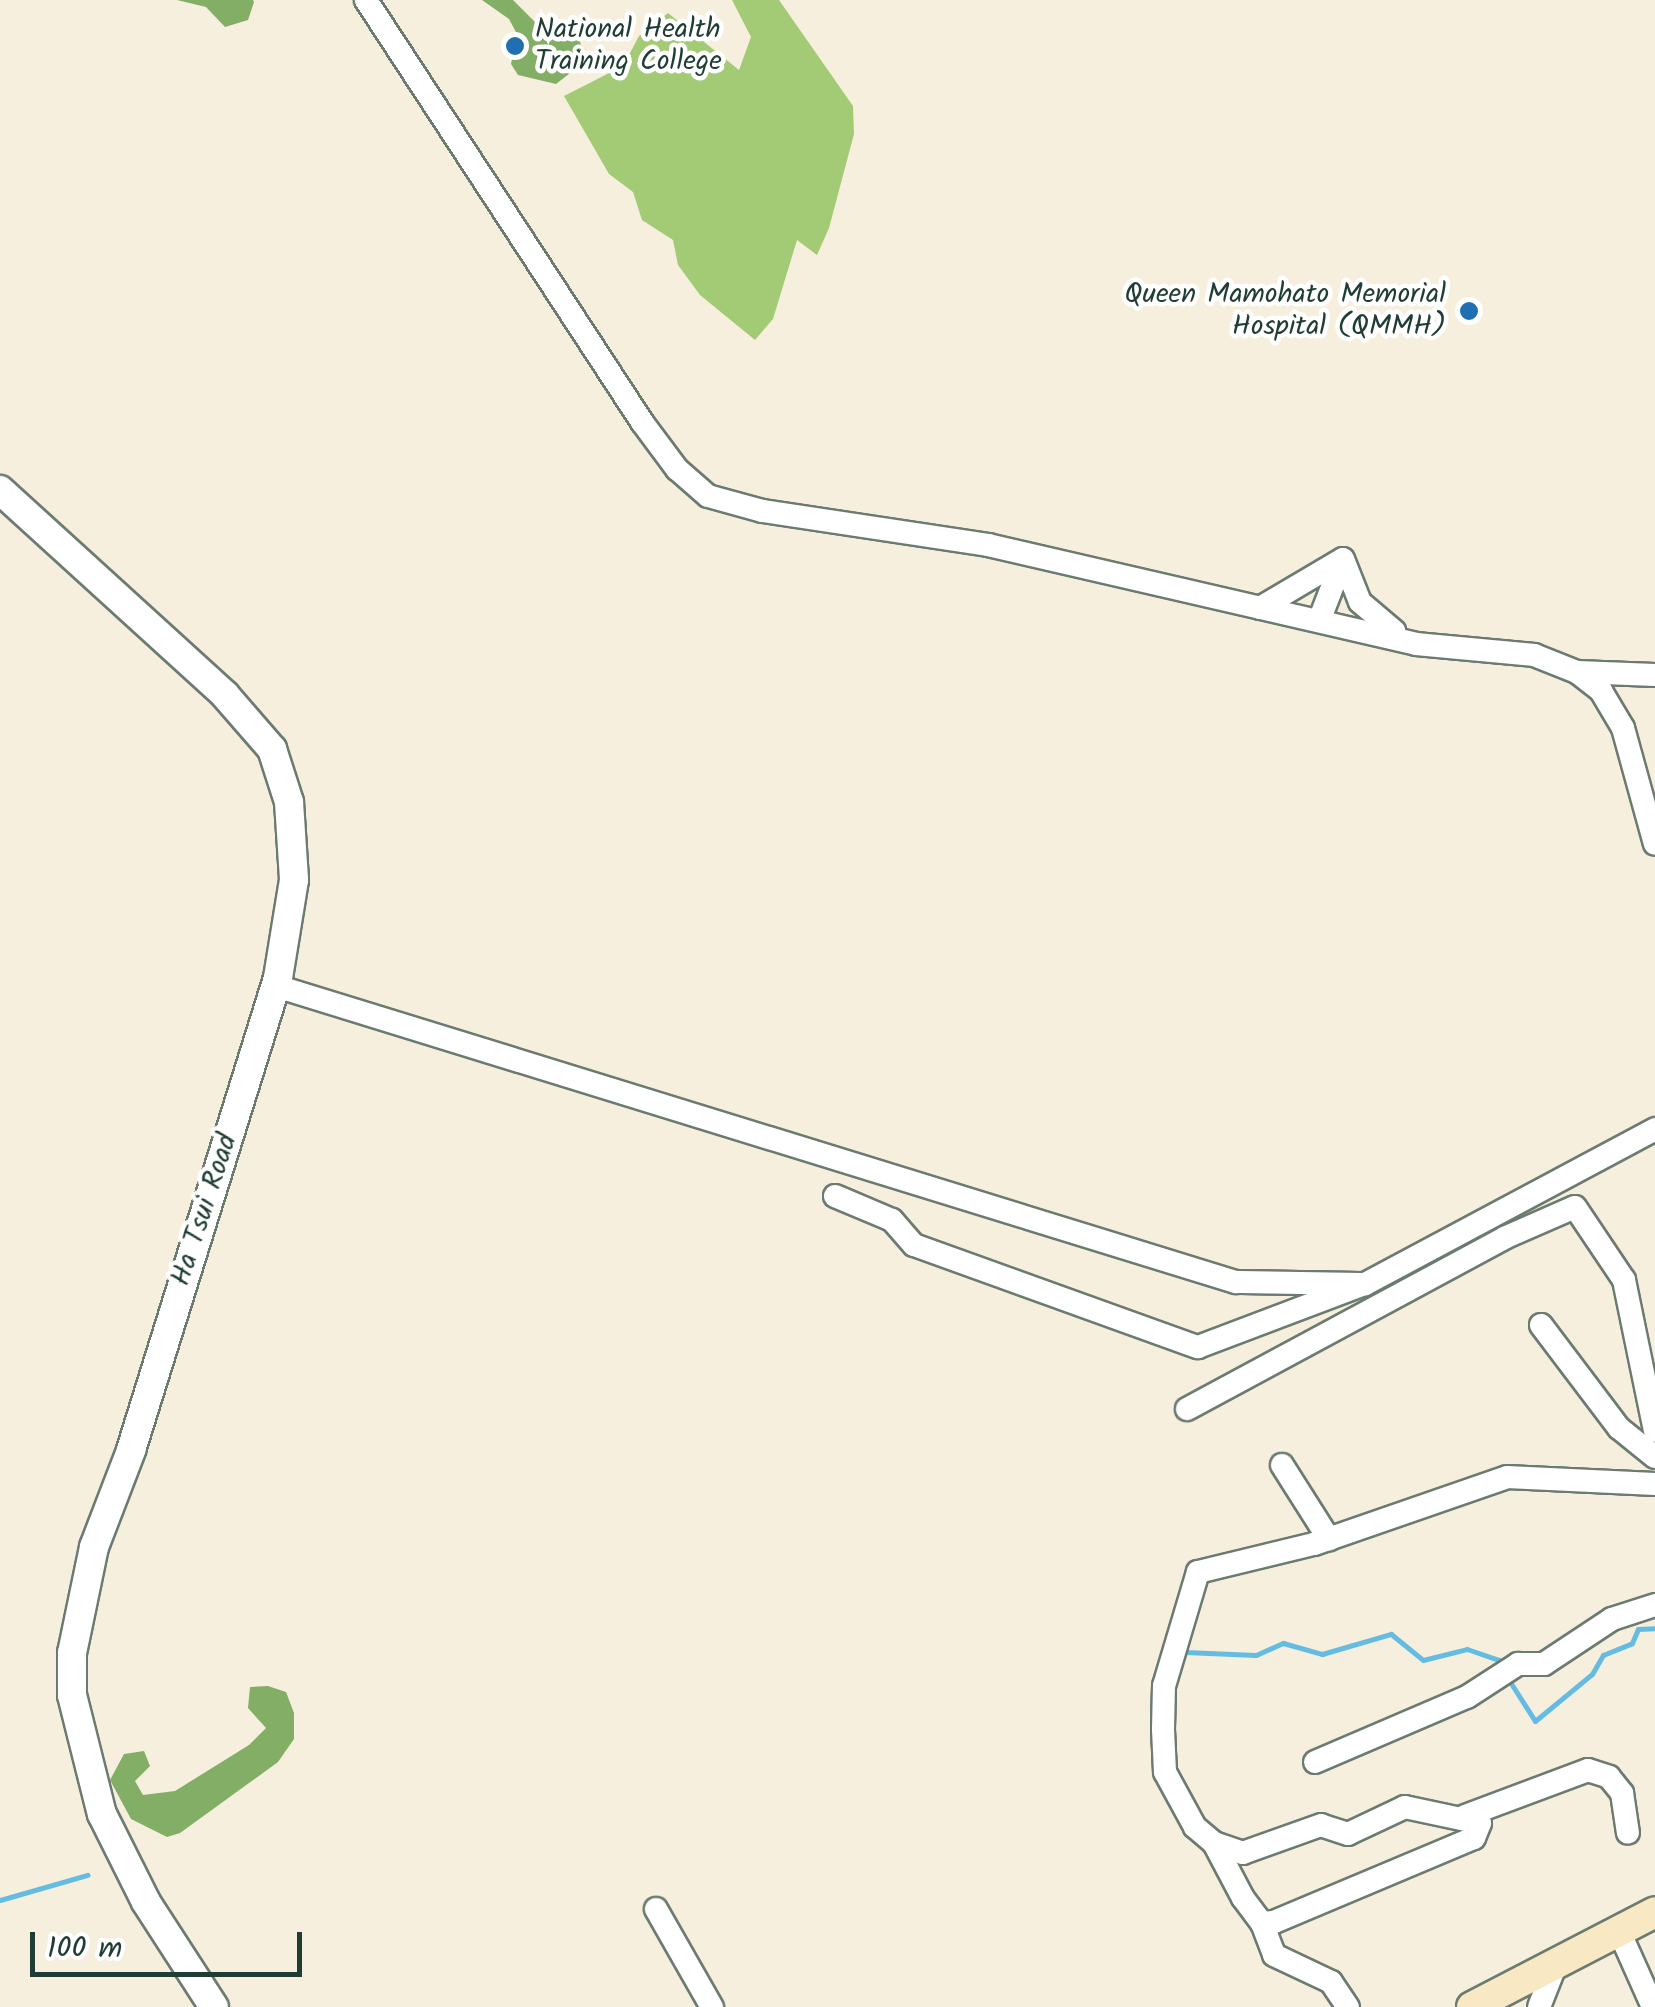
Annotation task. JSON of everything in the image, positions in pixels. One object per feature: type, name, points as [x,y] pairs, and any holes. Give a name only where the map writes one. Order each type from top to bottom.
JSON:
[{"type":"main road","points":[[1472,2007],[1655,1912]]},
{"type":"street","points":[[366,0],[642,422],[677,469],[708,496],[763,511],[988,545],[1416,644],[1534,655],[1577,672],[1601,691],[1623,728],[1655,844]]},
{"type":"street","name":"Ha Tsui Road","points":[[0,490],[129,601],[272,749],[289,802],[294,880],[276,986],[132,1448],[94,1547],[72,1653],[72,1695],[102,1814],[146,1902],[214,2007]]},
{"type":"street","points":[[1260,608],[1343,560]]},
{"type":"street","points":[[1319,620],[1343,560]]},
{"type":"street","points":[[1343,560],[1374,620],[1416,644]]},
{"type":"street","points":[[1577,672],[1655,675]]},
{"type":"street","points":[[276,986],[1236,1282],[1366,1284]]},
{"type":"street","points":[[836,1196],[892,1220],[914,1245],[1198,1347],[1366,1284],[1655,1128]]},
{"type":"street","points":[[1187,1409],[1575,1207],[1624,1280],[1655,1431]]},
{"type":"street","points":[[1541,1325],[1618,1428],[1655,1458]]},
{"type":"street","points":[[1282,1464],[1329,1538]]},
{"type":"street","points":[[1348,2007],[1331,1982],[1274,1955],[1262,1923],[1214,1843],[1195,1826],[1165,1772],[1164,1686],[1198,1572],[1329,1538],[1508,1477],[1655,1484]]},
{"type":"street","points":[[1315,1762],[1467,1697],[1518,1664],[1544,1664],[1612,1619],[1655,1604]]},
{"type":"street","points":[[1465,1816],[1588,1770],[1609,1776],[1622,1793],[1628,1833]]},
{"type":"street","points":[[1214,1843],[1242,1853],[1321,1824],[1348,1834],[1405,1807],[1465,1816],[1480,1823],[1474,1838],[1262,1923]]},
{"type":"street","points":[[656,1909],[712,2007]]},
{"type":"street","points":[[1618,1931],[1653,2007]]},
{"type":"street","points":[[1539,2007],[1556,1961]]},
{"type":"green space","points":[[177,0],[254,2],[248,20],[225,27],[206,7]]},
{"type":"green space","points":[[482,0],[513,0],[545,32],[563,24],[579,32],[583,63],[556,84],[518,75],[511,64],[517,34],[509,19]]},
{"type":"green space","points":[[732,0],[779,0],[853,106],[854,134],[829,228],[817,255],[797,240],[773,319],[755,340],[700,295],[678,265],[673,240],[642,220],[633,192],[609,174],[564,96],[623,66],[639,36],[668,13],[739,70],[751,37]]},
{"type":"green space","points":[[268,1686],[286,1692],[294,1713],[294,1739],[278,1762],[180,1833],[167,1837],[131,1819],[110,1780],[124,1754],[144,1751],[150,1766],[135,1781],[143,1795],[175,1791],[249,1745],[266,1728],[248,1708],[250,1687]]},
{"type":"waterway","points":[[1507,1677],[1535,1721],[1592,1674],[1603,1655],[1632,1643],[1638,1629],[1655,1628]]},
{"type":"waterway","points":[[1185,1652],[1256,1655],[1283,1643],[1322,1654],[1391,1634],[1423,1660],[1467,1649],[1499,1660],[1502,1668]]},
{"type":"waterway","points":[[0,1900],[87,1875]]},
{"type":"place","name":"National Health Training College","points":[[515,46]]},
{"type":"place","name":"Queen Mamohato Memorial Hospital (QMMH)","points":[[1469,311]]}]
